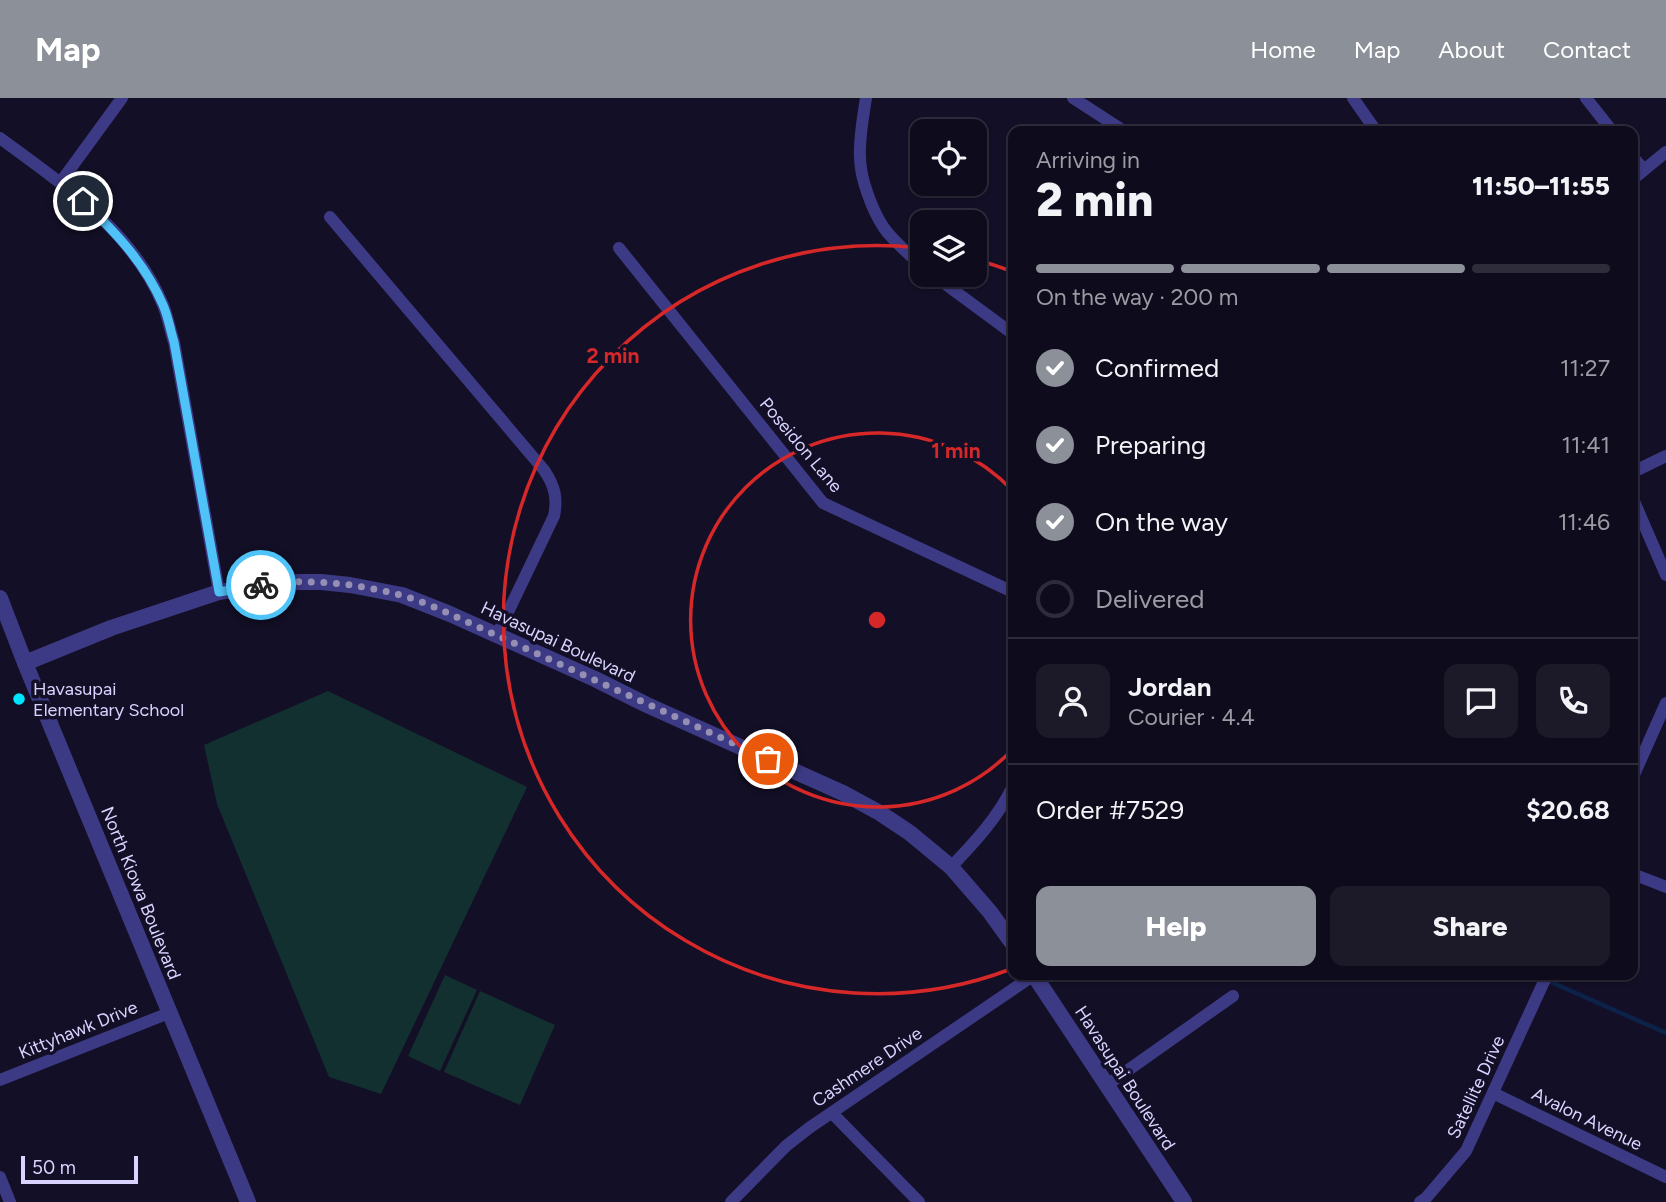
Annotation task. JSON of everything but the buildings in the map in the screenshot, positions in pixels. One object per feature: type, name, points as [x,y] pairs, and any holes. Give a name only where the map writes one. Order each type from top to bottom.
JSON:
[{"type":"street","points":[[60,183],[122,98]]},
{"type":"street","points":[[866,98],[860,135],[863,179],[883,227],[910,255]]},
{"type":"street","points":[[1073,98],[1116,126]]},
{"type":"street","points":[[1353,98],[1373,126]]},
{"type":"street","points":[[1586,98],[1608,126]]},
{"type":"street","points":[[0,138],[83,201],[110,227],[135,256],[163,306],[174,342],[219,592]]},
{"type":"street","points":[[1638,175],[1666,152]]},
{"type":"street","points":[[1638,162],[1644,170]]},
{"type":"street","points":[[330,217],[544,470],[556,493],[554,516],[498,635]]},
{"type":"street","name":"Poseidon Lane","points":[[620,248],[823,503],[1008,590]]},
{"type":"street","points":[[949,287],[1008,330]]},
{"type":"street","points":[[1638,470],[1666,456]]},
{"type":"street","points":[[1638,511],[1666,575]]},
{"type":"street","name":"Havasupai Boulevard","points":[[25,663],[111,628],[219,592],[283,582],[321,582],[402,595],[498,635],[843,793],[880,813],[951,867],[1008,937]]},
{"type":"street","name":"North Kiowa Boulevard","points":[[0,598],[248,1202]]},
{"type":"street","points":[[1638,766],[1666,703]]},
{"type":"street","points":[[951,867],[995,817],[1008,795]]},
{"type":"street","points":[[1638,876],[1666,887]]},
{"type":"street","name":"Cashmere Drive","points":[[731,1202],[786,1146],[1027,980]]},
{"type":"street","name":"Havasupai Boulevard","points":[[1037,980],[1184,1202]]},
{"type":"street","name":"Satellite Drive","points":[[1420,1202],[1466,1151],[1545,980]]},
{"type":"street","points":[[1107,1085],[1233,996]]},
{"type":"street","name":"Kittyhawk Drive","points":[[0,1080],[169,1013]]},
{"type":"street","name":"Avalon Avenue","points":[[1493,1093],[1666,1177]]},
{"type":"street","points":[[832,1113],[919,1202]]},
{"type":"street","points":[[0,1177],[10,1202]]},
{"type":"green space","points":[[328,691],[527,787],[381,1094],[329,1077],[217,804],[204,745]]},
{"type":"green space","points":[[445,975],[477,990],[440,1071],[408,1056]]},
{"type":"green space","points":[[480,991],[555,1025],[520,1105],[444,1072]]},
{"type":"waterway","points":[[1546,980],[1666,1033]]},
{"type":"way so far","points":[[261,585],[321,582],[402,595],[450,614],[768,759]]},
{"type":"place","name":"Havasupai Elementary School","points":[[19,699]]},
{"type":"route","points":[[83,201],[135,256],[163,306],[174,342],[219,592],[261,585]]}]
